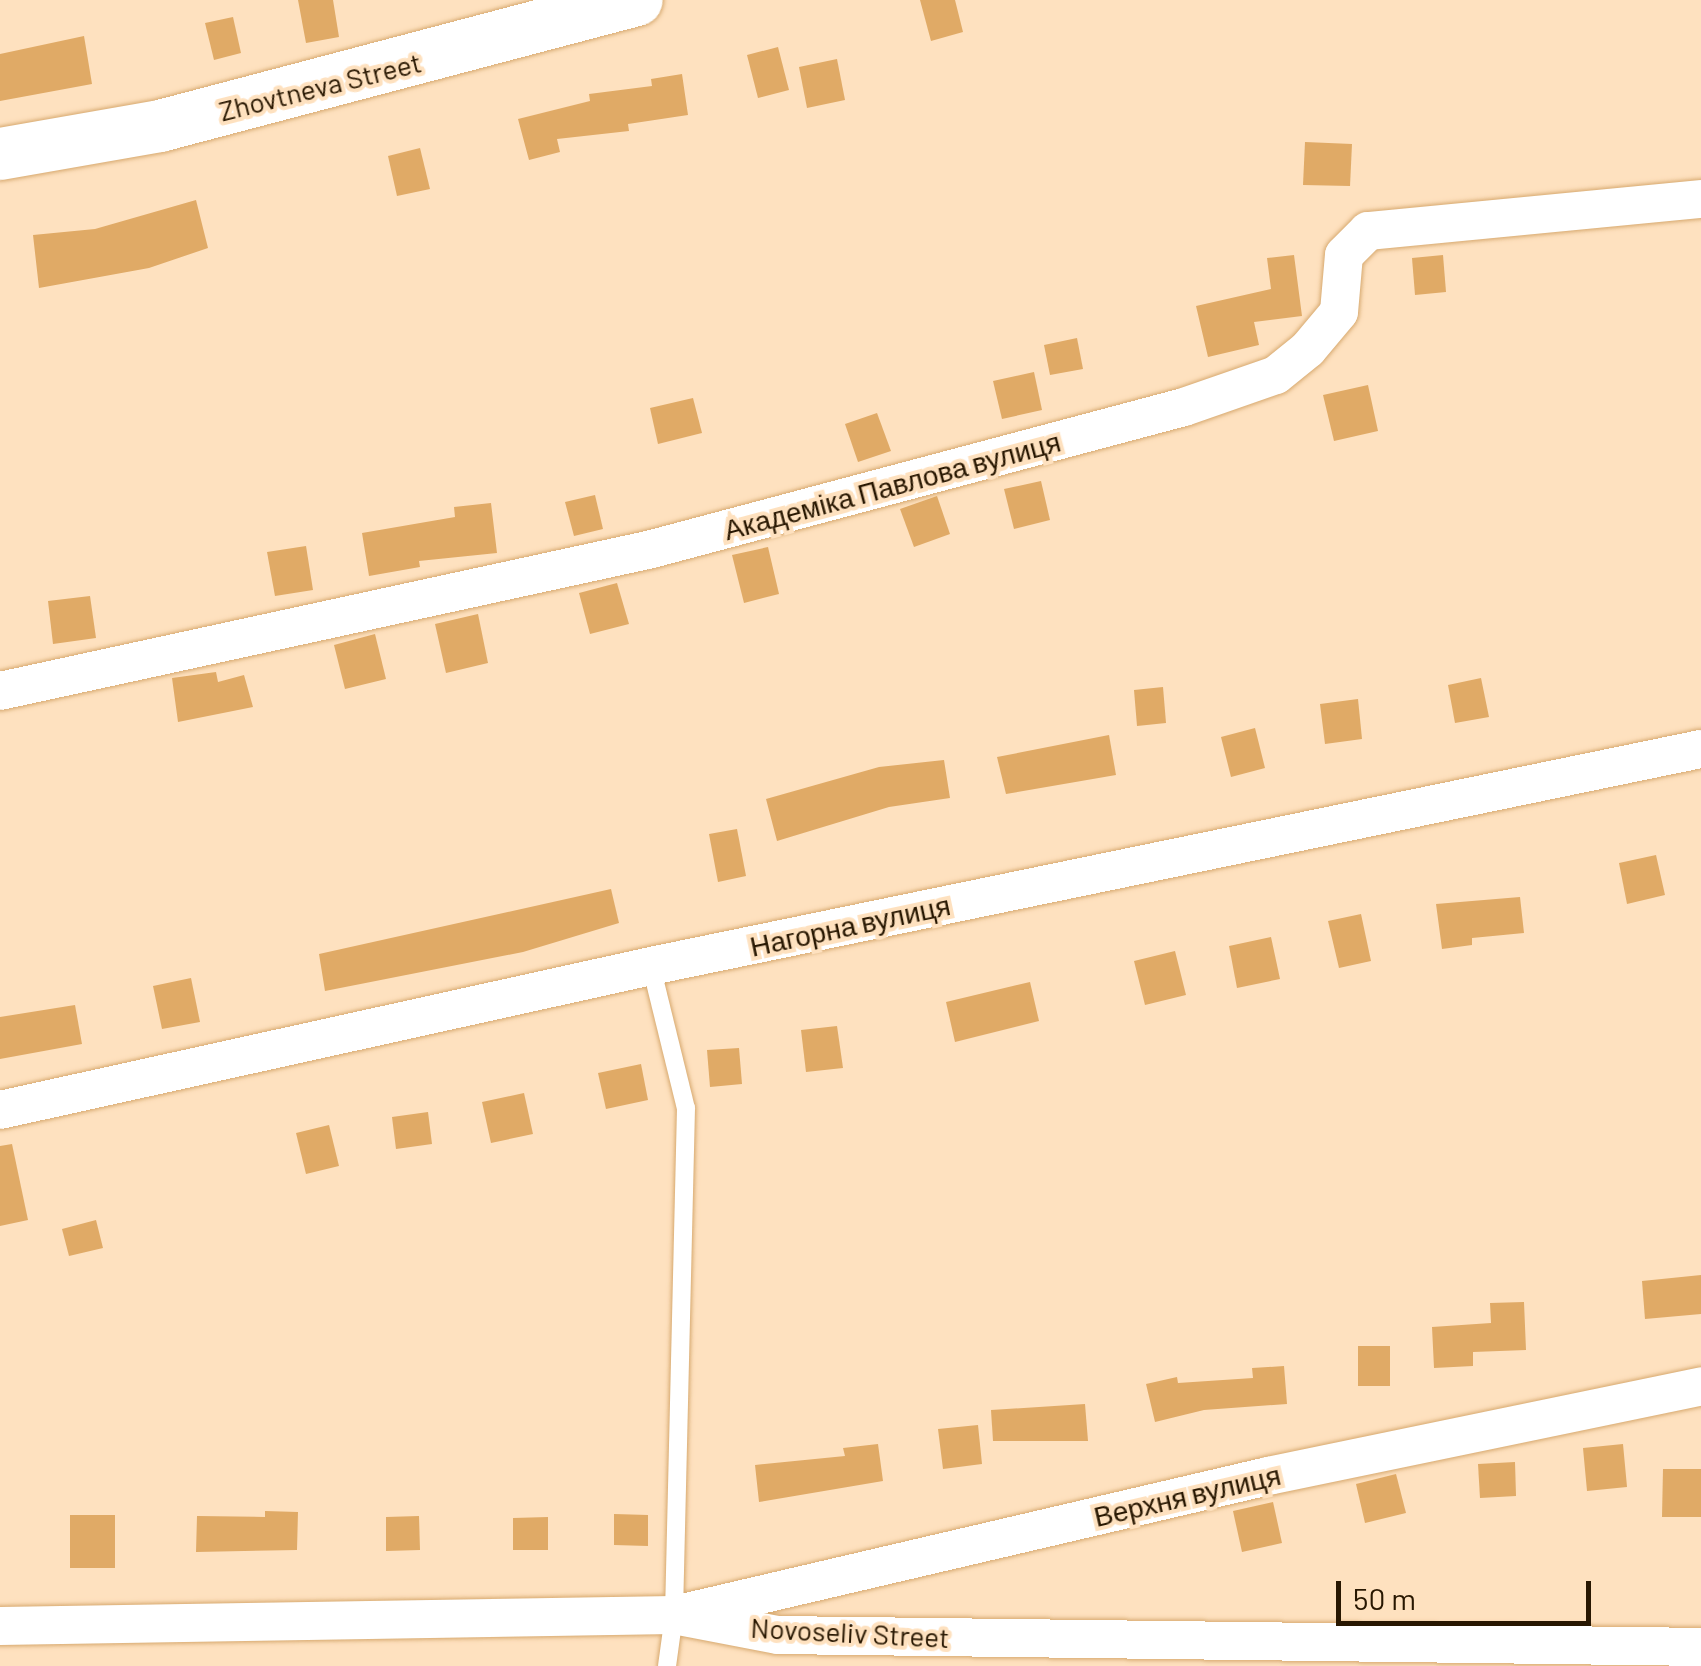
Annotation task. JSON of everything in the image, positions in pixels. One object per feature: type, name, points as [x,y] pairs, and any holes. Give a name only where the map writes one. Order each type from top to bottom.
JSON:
[{"type":"main road","name":"Zhovtneva Street","points":[[0,154],[160,126],[636,0]]},
{"type":"street","name":"Академіка Павлова вулиця","points":[[0,690],[648,550],[1184,407],[1276,376],[1308,349],[1339,312],[1344,255],[1368,231],[1701,199]]},
{"type":"street","name":"Нагорна вулиця","points":[[0,1110],[652,966],[1701,748]]},
{"type":"street","name":"Верхня вулиця","points":[[674,1615],[1268,1476],[1701,1386]]},
{"type":"street","name":"Novoseliv Street","points":[[0,1626],[674,1615],[778,1635],[1701,1648]]},
{"type":"lane","points":[[652,966],[686,1108],[674,1615],[667,1666]]},
{"type":"building","points":[[298,0],[333,0],[339,37],[306,43]]},
{"type":"building","points":[[920,0],[955,0],[963,32],[931,41]]},
{"type":"building","points":[[233,17],[241,53],[214,60],[205,23]]},
{"type":"building","points":[[84,36],[92,84],[0,101],[0,54]]},
{"type":"building","points":[[778,47],[789,90],[758,98],[747,55]]},
{"type":"building","points":[[837,59],[845,100],[807,108],[799,67]]},
{"type":"building","points":[[682,74],[688,115],[628,124],[629,131],[557,139],[560,152],[529,160],[518,119],[590,101],[589,94],[652,86],[651,79]]},
{"type":"building","points":[[1305,142],[1352,144],[1350,186],[1303,185]]},
{"type":"building","points":[[420,148],[430,189],[397,196],[388,156]]},
{"type":"building","points":[[196,200],[208,248],[149,268],[39,288],[33,235],[95,229]]},
{"type":"building","points":[[1294,255],[1302,316],[1254,322],[1259,345],[1208,357],[1196,306],[1271,289],[1267,258]]},
{"type":"building","points":[[1443,255],[1446,292],[1415,295],[1412,258]]},
{"type":"building","points":[[1077,338],[1083,369],[1050,375],[1044,345]]},
{"type":"building","points":[[1034,372],[1042,410],[1002,419],[993,381]]},
{"type":"building","points":[[1368,385],[1378,431],[1334,441],[1323,395]]},
{"type":"building","points":[[693,398],[702,433],[658,444],[650,408]]},
{"type":"building","points":[[877,413],[891,451],[858,462],[845,424]]},
{"type":"building","points":[[1041,481],[1050,520],[1014,529],[1004,489]]},
{"type":"building","points":[[595,495],[603,529],[574,536],[565,502]]},
{"type":"building","points":[[937,496],[950,534],[914,547],[900,509]]},
{"type":"building","points":[[491,503],[497,553],[419,561],[420,567],[369,576],[362,533],[455,517],[454,507]]},
{"type":"building","points":[[306,546],[313,590],[275,596],[267,552]]},
{"type":"building","points":[[768,547],[779,594],[744,603],[732,555]]},
{"type":"building","points":[[617,583],[629,624],[590,634],[579,593]]},
{"type":"building","points":[[90,596],[96,638],[53,644],[48,601]]},
{"type":"building","points":[[478,614],[488,663],[446,673],[435,624]]},
{"type":"building","points":[[375,634],[386,679],[345,689],[334,645]]},
{"type":"building","points":[[216,672],[218,682],[244,675],[253,707],[178,722],[172,678]]},
{"type":"building","points":[[1481,678],[1489,717],[1455,723],[1448,685]]},
{"type":"building","points":[[1163,687],[1166,723],[1137,726],[1134,690]]},
{"type":"building","points":[[1358,699],[1362,739],[1325,744],[1320,704]]},
{"type":"building","points":[[1255,728],[1265,768],[1231,777],[1221,737]]},
{"type":"building","points":[[1109,735],[1116,775],[1006,794],[997,757]]},
{"type":"building","points":[[944,760],[950,798],[889,807],[777,841],[766,799],[879,767]]},
{"type":"building","points":[[737,829],[746,876],[718,882],[709,834]]},
{"type":"building","points":[[1656,855],[1665,895],[1627,904],[1619,863]]},
{"type":"building","points":[[611,889],[619,923],[523,952],[325,991],[319,954]]},
{"type":"building","points":[[1520,897],[1524,933],[1472,938],[1472,945],[1442,949],[1436,904]]},
{"type":"building","points":[[1361,914],[1371,961],[1339,968],[1328,921]]},
{"type":"building","points":[[1271,937],[1280,979],[1237,988],[1229,946]]},
{"type":"building","points":[[1175,951],[1186,995],[1145,1005],[1134,961]]},
{"type":"building","points":[[191,978],[200,1022],[162,1029],[153,986]]},
{"type":"building","points":[[1030,982],[1039,1021],[955,1042],[946,1002]]},
{"type":"building","points":[[75,1005],[82,1044],[0,1059],[0,1017]]},
{"type":"building","points":[[837,1026],[843,1068],[806,1072],[801,1030]]},
{"type":"building","points":[[739,1048],[742,1084],[710,1087],[707,1050]]},
{"type":"building","points":[[641,1064],[648,1100],[606,1109],[598,1073]]},
{"type":"building","points":[[524,1093],[533,1134],[491,1143],[482,1102]]},
{"type":"building","points":[[428,1112],[432,1144],[396,1149],[392,1117]]},
{"type":"building","points":[[329,1125],[339,1166],[306,1174],[296,1133]]},
{"type":"building","points":[[12,1144],[28,1220],[0,1226],[0,1146]]},
{"type":"building","points":[[96,1220],[103,1248],[69,1256],[62,1229]]},
{"type":"building","points":[[1701,1275],[1701,1314],[1645,1319],[1642,1281]]},
{"type":"building","points":[[1524,1302],[1526,1350],[1473,1352],[1473,1366],[1434,1368],[1432,1327],[1491,1323],[1490,1303]]},
{"type":"building","points":[[1358,1346],[1390,1346],[1390,1386],[1358,1386]]},
{"type":"building","points":[[1284,1366],[1287,1404],[1204,1410],[1155,1422],[1146,1384],[1177,1377],[1178,1383],[1253,1378],[1252,1368]]},
{"type":"building","points":[[1085,1404],[1088,1441],[993,1441],[991,1410]]},
{"type":"building","points":[[978,1425],[982,1464],[943,1469],[938,1429]]},
{"type":"building","points":[[878,1444],[883,1481],[759,1502],[755,1465],[845,1456],[843,1448]]},
{"type":"building","points":[[1623,1444],[1627,1487],[1587,1491],[1583,1448]]},
{"type":"building","points":[[1515,1462],[1516,1496],[1480,1498],[1478,1464]]},
{"type":"building","points":[[1663,1469],[1701,1469],[1701,1517],[1662,1517]]},
{"type":"building","points":[[1396,1474],[1406,1513],[1365,1523],[1356,1484]]},
{"type":"building","points":[[1273,1502],[1282,1543],[1242,1552],[1233,1511]]},
{"type":"building","points":[[265,1511],[298,1512],[297,1550],[196,1552],[197,1516],[265,1517]]},
{"type":"building","points":[[614,1514],[648,1515],[648,1546],[614,1545]]},
{"type":"building","points":[[70,1515],[115,1515],[115,1568],[70,1568]]},
{"type":"building","points":[[419,1516],[420,1550],[386,1551],[386,1517]]},
{"type":"building","points":[[548,1517],[548,1550],[513,1550],[513,1518]]}]
